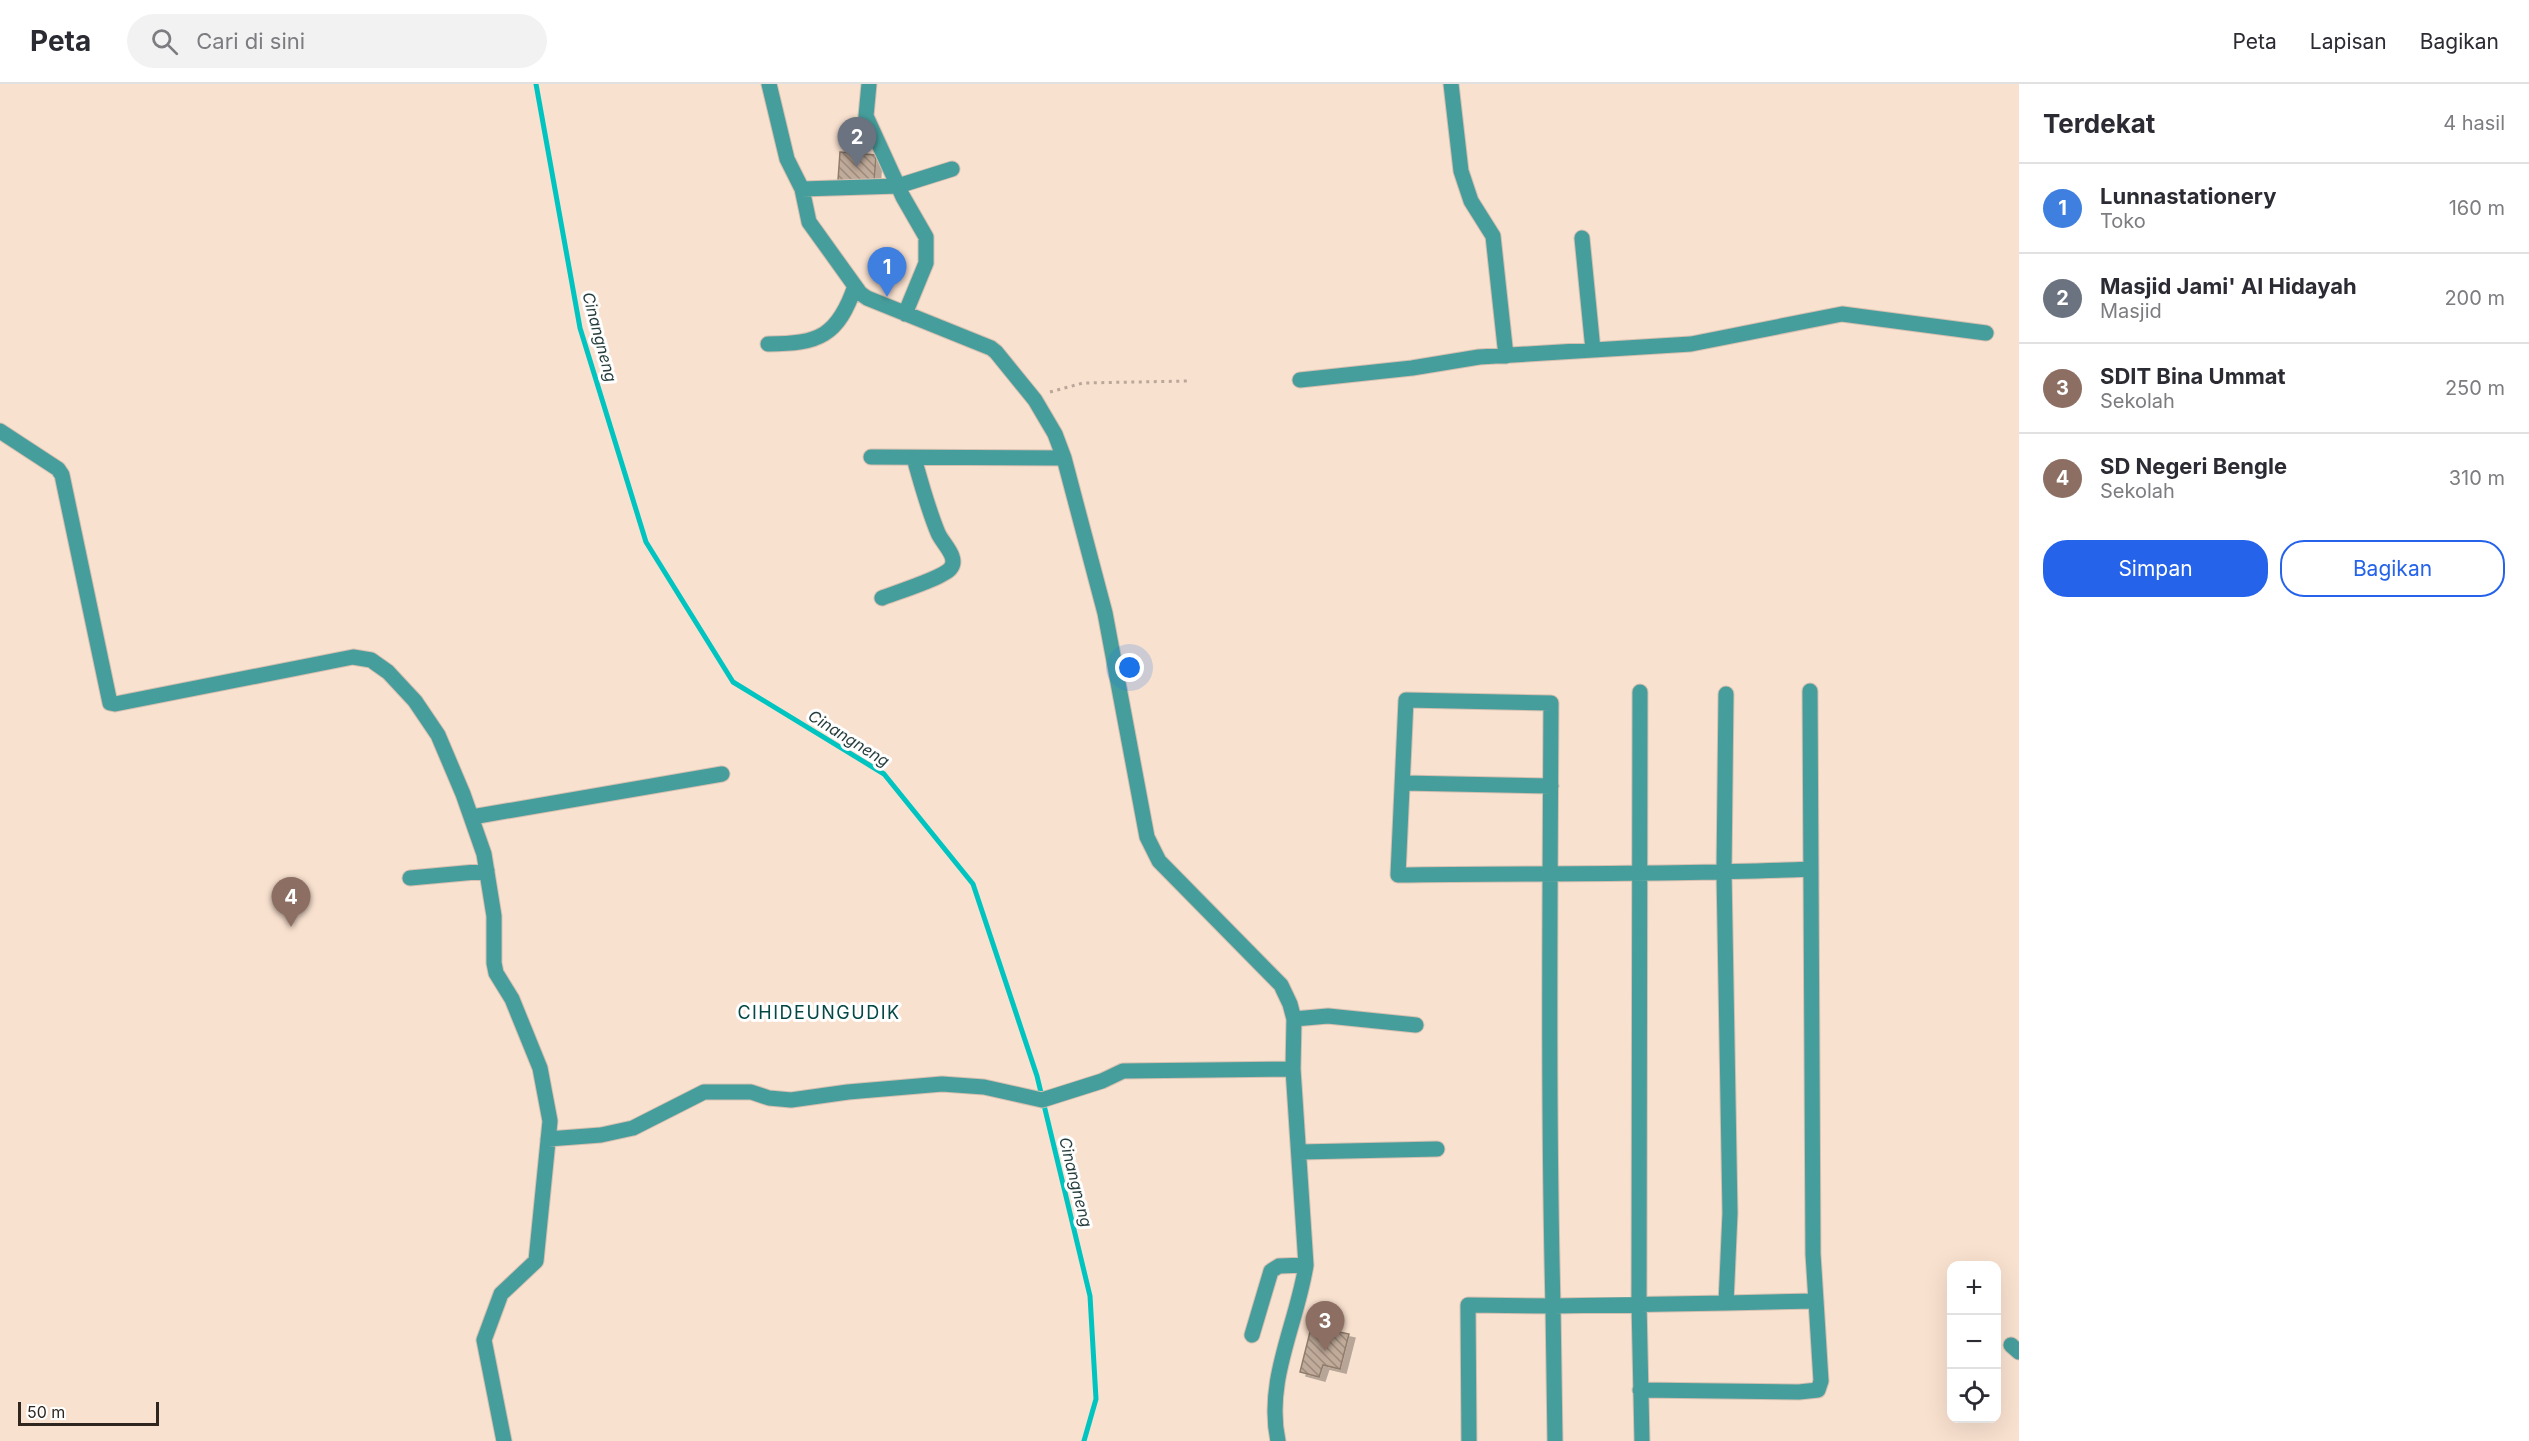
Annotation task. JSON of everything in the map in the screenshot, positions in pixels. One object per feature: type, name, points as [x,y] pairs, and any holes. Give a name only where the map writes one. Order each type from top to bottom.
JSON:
[{"type":"street","points":[[769,84],[787,159],[802,189],[809,222],[855,286],[867,298],[991,348],[1035,400],[1064,458],[1105,613],[1147,837],[1159,861],[1281,985],[1290,1004],[1294,1019],[1293,1069],[1306,1265],[1302,1289],[1279,1368],[1274,1415],[1278,1441]]},
{"type":"street","points":[[868,84],[866,116],[898,186],[926,237],[927,249],[921,278],[905,314]]},
{"type":"street","points":[[1451,84],[1461,171],[1471,201],[1493,236],[1506,356]]},
{"type":"street","points":[[802,189],[898,186],[952,169]]},
{"type":"street","points":[[1582,238],[1593,350]]},
{"type":"street","points":[[768,344],[800,344],[831,329],[847,309],[855,286]]},
{"type":"street","points":[[1300,380],[1506,356],[1691,344],[1842,314],[1986,333]]},
{"type":"street","points":[[0,431],[55,467],[62,476],[110,702],[115,704],[353,657],[363,657],[388,672],[421,709],[438,735],[484,854],[495,933],[492,949],[496,973],[512,999],[540,1068],[550,1120],[536,1261],[501,1294],[484,1340],[504,1441]]},
{"type":"street","points":[[871,458],[1064,458]]},
{"type":"street","points":[[882,598],[938,576],[949,570],[953,563],[953,558],[938,534],[914,458]]},
{"type":"street","points":[[1640,1390],[1799,1392],[1818,1390],[1821,1381],[1813,1242],[1810,691]]},
{"type":"street","points":[[1640,692],[1639,1304],[1642,1441]]},
{"type":"street","points":[[1726,694],[1724,872],[1730,1213],[1726,1304]]},
{"type":"street","points":[[1555,1441],[1550,1164],[1550,873],[1551,702],[1406,700],[1398,875],[1550,873],[1640,872],[1724,872],[1811,869]]},
{"type":"street","points":[[472,818],[722,774]]},
{"type":"street","points":[[1403,783],[1551,786]]},
{"type":"street","points":[[410,878],[487,871]]},
{"type":"street","points":[[1294,1019],[1328,1016],[1416,1025]]},
{"type":"street","points":[[548,1138],[601,1135],[633,1128],[704,1092],[752,1092],[769,1098],[791,1100],[848,1092],[942,1084],[984,1087],[1042,1100],[1059,1096],[1123,1071],[1293,1069]]},
{"type":"street","points":[[1300,1152],[1437,1149]]},
{"type":"street","points":[[1252,1335],[1271,1271],[1279,1266],[1306,1265]]},
{"type":"street","points":[[1469,1441],[1468,1305],[1553,1306],[1816,1301]]},
{"type":"path","points":[[1035,400],[1055,389],[1083,383],[1189,381]]},
{"type":"building","points":[[840,152],[876,155],[874,183],[838,180]]},
{"type":"building","points":[[1330,1330],[1349,1334],[1340,1369],[1323,1365],[1319,1377],[1300,1372],[1310,1332],[1328,1336]]},
{"type":"waterway","name":"Cinangneng","points":[[536,84],[580,328],[646,542],[733,682],[884,774],[973,884],[1037,1076],[1090,1296],[1096,1399],[1084,1441]]},
{"type":"place","name":"Masjid Jami' Al Hidayah","points":[[857,167]]},
{"type":"place","name":"Lunnastationery","points":[[887,297]]},
{"type":"place","name":"SD Negeri Bengle","points":[[291,927]]},
{"type":"place","name":"SDIT Bina Ummat","points":[[1325,1351]]},
{"type":"district","name":"CIHIDEUNGUDIK","points":[[819,1012]]}]
